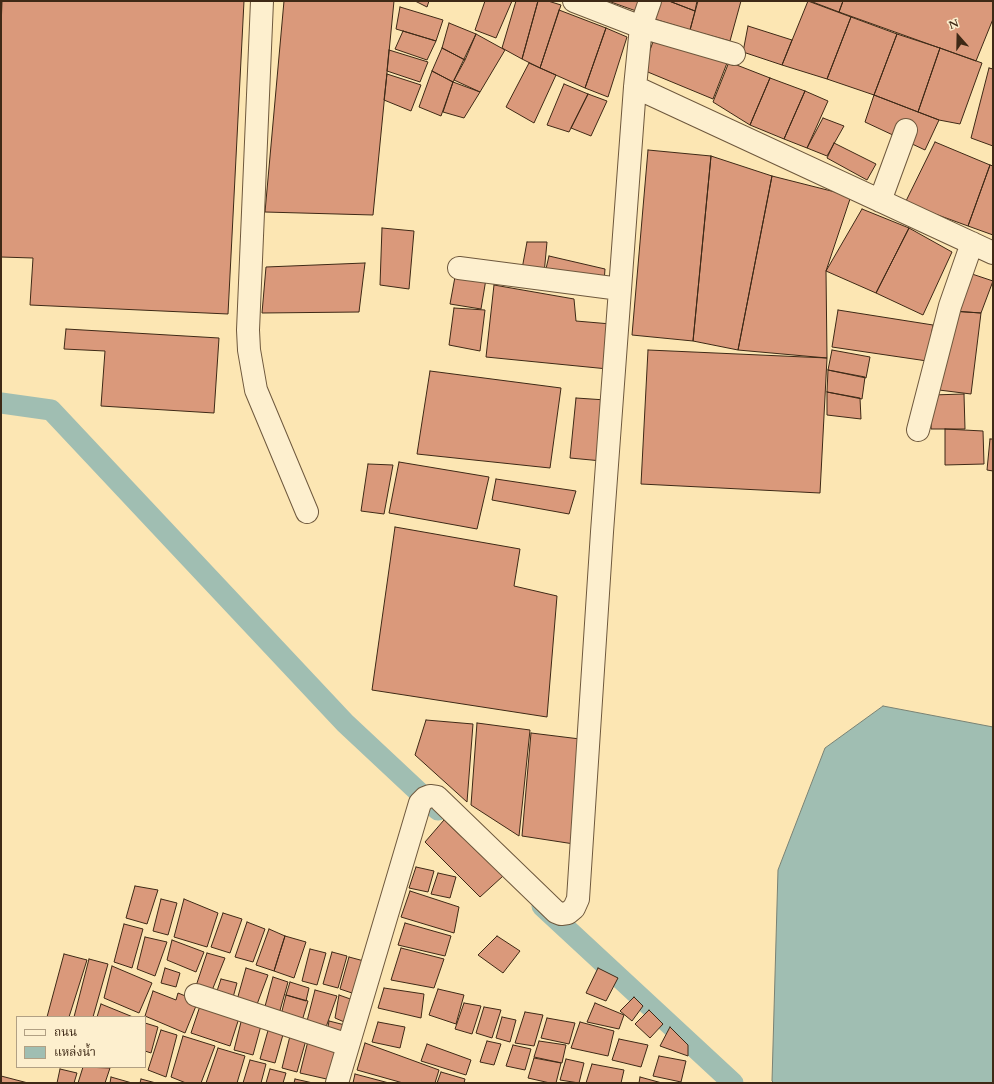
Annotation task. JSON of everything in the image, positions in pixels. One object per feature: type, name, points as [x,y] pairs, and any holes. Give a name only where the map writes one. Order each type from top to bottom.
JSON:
[{"type":"street","points":[[262,1],[248,330],[249,350],[256,390],[307,512]]},
{"type":"street","points":[[574,1],[641,27],[734,54]]},
{"type":"street","points":[[336,1083],[420,803],[425,798],[430,796],[437,797],[556,912],[561,914],[568,912],[574,908],[578,899],[602,532],[635,87],[641,27],[650,1]]},
{"type":"street","points":[[635,87],[993,253]]},
{"type":"street","points":[[880,200],[906,130]]},
{"type":"street","points":[[918,430],[950,306],[972,243]]},
{"type":"street","points":[[459,268],[620,290]]},
{"type":"street","points":[[196,995],[348,1045]]},
{"type":"water","points":[[883,706],[993,727],[993,1083],[774,1083],[772,1081],[778,870],[825,748]]},
{"type":"building","points":[[2,1],[244,1],[228,314],[30,305],[33,258],[1,257]]},
{"type":"building","points":[[284,1],[394,1],[373,215],[265,212]]},
{"type":"building","points":[[415,1],[429,1],[427,7]]},
{"type":"building","points":[[485,1],[512,1],[496,38],[475,30]]},
{"type":"building","points":[[516,1],[538,1],[522,59],[502,48]]},
{"type":"building","points":[[538,1],[548,1],[561,5],[540,68],[522,59]]},
{"type":"building","points":[[608,1],[642,1],[639,12]]},
{"type":"building","points":[[655,1],[669,1],[695,11],[690,30],[651,18]]},
{"type":"building","points":[[669,1],[697,1],[695,11]]},
{"type":"building","points":[[698,1],[741,1],[730,41],[690,30]]},
{"type":"building","points":[[808,1],[851,17],[827,79],[782,65]]},
{"type":"building","points":[[810,1],[843,1],[839,12]]},
{"type":"building","points":[[843,1],[993,1],[993,19],[976,61],[839,12]]},
{"type":"building","points":[[400,7],[443,20],[436,41],[396,29]]},
{"type":"building","points":[[559,10],[606,28],[585,88],[540,68]]},
{"type":"building","points":[[851,17],[897,34],[874,95],[827,79]]},
{"type":"building","points":[[449,23],[476,34],[465,60],[442,48]]},
{"type":"building","points":[[748,26],[792,40],[782,65],[743,52]]},
{"type":"building","points":[[606,28],[627,37],[608,97],[585,88]]},
{"type":"building","points":[[403,31],[436,41],[427,60],[395,49]]},
{"type":"building","points":[[476,34],[505,50],[480,92],[454,80]]},
{"type":"building","points":[[897,34],[940,48],[918,112],[874,95]]},
{"type":"building","points":[[655,36],[727,63],[713,99],[643,70]]},
{"type":"building","points":[[442,48],[465,60],[453,82],[432,71]]},
{"type":"building","points":[[940,48],[982,63],[960,124],[939,120],[918,112]]},
{"type":"building","points":[[389,50],[428,62],[420,82],[387,71]]},
{"type":"building","points":[[729,62],[770,78],[750,125],[713,102]]},
{"type":"building","points":[[529,63],[556,75],[534,123],[506,107]]},
{"type":"building","points":[[989,68],[993,69],[993,146],[971,138]]},
{"type":"building","points":[[432,71],[453,82],[441,116],[419,107]]},
{"type":"building","points":[[387,74],[421,85],[411,111],[384,100]]},
{"type":"building","points":[[770,78],[805,91],[784,139],[750,125]]},
{"type":"building","points":[[453,82],[480,92],[464,118],[443,112]]},
{"type":"building","points":[[564,84],[588,94],[569,132],[547,125]]},
{"type":"building","points":[[805,91],[828,101],[807,148],[784,139]]},
{"type":"building","points":[[588,94],[607,101],[591,136],[571,128]]},
{"type":"building","points":[[874,95],[939,120],[925,150],[865,122]]},
{"type":"building","points":[[823,118],[844,126],[827,156],[807,148]]},
{"type":"building","points":[[935,142],[990,165],[968,226],[905,203]]},
{"type":"building","points":[[834,143],[876,164],[867,180],[827,158]]},
{"type":"building","points":[[648,150],[711,156],[693,341],[632,335]]},
{"type":"building","points":[[711,156],[772,176],[738,350],[693,341]]},
{"type":"building","points":[[990,165],[993,166],[993,235],[968,226]]},
{"type":"building","points":[[772,176],[851,196],[826,271],[827,358],[738,350]]},
{"type":"building","points":[[862,209],[909,228],[876,293],[826,271]]},
{"type":"building","points":[[382,228],[414,231],[409,289],[380,285]]},
{"type":"building","points":[[909,228],[952,252],[923,315],[876,293]]},
{"type":"building","points":[[527,242],[547,242],[544,274],[522,269]]},
{"type":"building","points":[[549,256],[605,269],[604,282],[545,273]]},
{"type":"building","points":[[365,263],[359,312],[262,313],[266,267]]},
{"type":"building","points":[[969,273],[993,281],[981,313],[952,311]]},
{"type":"building","points":[[455,277],[486,279],[481,309],[450,304]]},
{"type":"building","points":[[494,285],[574,299],[576,321],[611,324],[608,369],[486,357]]},
{"type":"building","points":[[454,308],[485,310],[480,351],[449,345]]},
{"type":"building","points":[[838,310],[933,325],[927,361],[832,347]]},
{"type":"building","points":[[952,311],[981,313],[971,394],[939,390]]},
{"type":"building","points":[[66,329],[219,338],[214,413],[101,406],[105,351],[64,349]]},
{"type":"building","points":[[648,350],[827,358],[820,493],[641,484]]},
{"type":"building","points":[[832,350],[870,357],[866,378],[828,370]]},
{"type":"building","points":[[828,370],[865,377],[862,399],[827,392]]},
{"type":"building","points":[[430,371],[561,388],[550,468],[417,454]]},
{"type":"building","points":[[827,392],[860,398],[861,419],[827,415]]},
{"type":"building","points":[[964,394],[965,429],[931,429],[932,395]]},
{"type":"building","points":[[576,398],[606,400],[602,461],[570,458]]},
{"type":"building","points":[[945,429],[983,431],[984,464],[945,465]]},
{"type":"building","points":[[990,439],[993,439],[993,471],[987,470]]},
{"type":"building","points":[[399,462],[489,477],[477,529],[389,513]]},
{"type":"building","points":[[368,464],[393,465],[384,514],[361,511]]},
{"type":"building","points":[[496,479],[576,491],[569,514],[492,500]]},
{"type":"building","points":[[395,527],[520,549],[514,586],[557,596],[547,717],[372,690]]},
{"type":"building","points":[[426,720],[473,724],[467,802],[415,755]]},
{"type":"building","points":[[477,723],[530,730],[519,836],[471,805]]},
{"type":"building","points":[[531,733],[580,739],[574,844],[522,836]]},
{"type":"building","points":[[444,820],[503,876],[480,897],[425,842]]},
{"type":"building","points":[[416,867],[434,871],[428,892],[409,888]]},
{"type":"building","points":[[438,873],[456,877],[450,898],[431,894]]},
{"type":"building","points":[[135,886],[158,890],[147,924],[126,918]]},
{"type":"building","points":[[410,891],[459,907],[454,933],[401,917]]},
{"type":"building","points":[[161,899],[177,903],[168,935],[153,931]]},
{"type":"building","points":[[184,899],[218,913],[207,947],[174,937]]},
{"type":"building","points":[[223,913],[242,919],[230,953],[211,947]]},
{"type":"building","points":[[247,922],[265,929],[253,962],[235,957]]},
{"type":"building","points":[[405,923],[451,936],[445,956],[398,945]]},
{"type":"building","points":[[124,924],[143,929],[132,968],[114,962]]},
{"type":"building","points":[[269,929],[285,936],[274,971],[256,965]]},
{"type":"building","points":[[285,936],[306,942],[294,978],[274,971]]},
{"type":"building","points":[[497,936],[520,951],[503,973],[478,955]]},
{"type":"building","points":[[145,937],[167,942],[155,976],[137,969]]},
{"type":"building","points":[[172,940],[204,952],[196,972],[167,960]]},
{"type":"building","points":[[401,948],[444,959],[434,988],[391,980]]},
{"type":"building","points":[[310,949],[326,953],[317,985],[302,981]]},
{"type":"building","points":[[332,952],[347,956],[338,988],[323,984]]},
{"type":"building","points":[[207,953],[225,958],[211,993],[195,989]]},
{"type":"building","points":[[64,954],[87,960],[69,1016],[47,1016]]},
{"type":"building","points":[[349,957],[364,961],[355,994],[340,989]]},
{"type":"building","points":[[89,959],[108,964],[93,1016],[74,1016]]},
{"type":"building","points":[[112,966],[152,983],[139,1013],[104,998]]},
{"type":"building","points":[[165,968],[180,973],[176,987],[161,983]]},
{"type":"building","points":[[246,968],[268,975],[256,1007],[237,1000]]},
{"type":"building","points":[[598,968],[618,978],[606,1001],[586,993]]},
{"type":"building","points":[[273,977],[288,982],[279,1014],[264,1010]]},
{"type":"building","points":[[221,979],[237,983],[232,1001],[215,997]]},
{"type":"building","points":[[290,982],[309,988],[306,1001],[286,995]]},
{"type":"building","points":[[384,988],[424,994],[421,1018],[378,1008]]},
{"type":"building","points":[[438,989],[464,995],[456,1024],[429,1015]]},
{"type":"building","points":[[315,990],[337,996],[325,1030],[306,1025]]},
{"type":"building","points":[[153,991],[176,1000],[178,993],[198,1001],[185,1033],[145,1016]]},
{"type":"building","points":[[286,995],[308,1001],[302,1021],[281,1015]]},
{"type":"building","points":[[339,995],[356,1001],[349,1024],[335,1018]]},
{"type":"building","points":[[634,997],[643,1006],[632,1021],[620,1011]]},
{"type":"building","points":[[201,1003],[240,1015],[230,1046],[191,1033]]},
{"type":"building","points":[[464,1003],[481,1006],[472,1034],[455,1029]]},
{"type":"building","points":[[595,1003],[624,1015],[619,1029],[587,1022]]},
{"type":"building","points":[[101,1004],[131,1016],[97,1016]]},
{"type":"building","points":[[484,1007],[501,1010],[492,1038],[476,1033]]},
{"type":"building","points":[[649,1010],[663,1024],[650,1038],[635,1024]]},
{"type":"building","points":[[525,1012],[543,1015],[534,1046],[515,1043]]},
{"type":"building","points":[[502,1017],[516,1020],[510,1042],[496,1038]]},
{"type":"building","points":[[242,1018],[262,1022],[253,1055],[234,1050]]},
{"type":"building","points":[[547,1018],[575,1023],[569,1044],[541,1038]]},
{"type":"building","points":[[329,1021],[345,1025],[341,1039],[327,1033]]},
{"type":"building","points":[[378,1022],[405,1027],[400,1048],[372,1042]]},
{"type":"building","points":[[580,1022],[614,1031],[608,1056],[571,1048]]},
{"type":"building","points":[[146,1023],[158,1027],[151,1053],[146,1051]]},
{"type":"building","points":[[269,1027],[284,1031],[275,1063],[260,1059]]},
{"type":"building","points":[[670,1027],[688,1045],[688,1056],[660,1046]]},
{"type":"building","points":[[161,1030],[177,1035],[166,1077],[148,1070]]},
{"type":"building","points":[[183,1036],[215,1046],[201,1083],[186,1083],[171,1077]]},
{"type":"building","points":[[290,1036],[306,1040],[297,1072],[282,1068]]},
{"type":"building","points":[[619,1039],[648,1045],[641,1067],[612,1060]]},
{"type":"building","points":[[308,1041],[341,1048],[331,1080],[300,1073]]},
{"type":"building","points":[[487,1041],[501,1044],[494,1065],[480,1062]]},
{"type":"building","points":[[539,1041],[566,1045],[562,1063],[534,1057]]},
{"type":"building","points":[[365,1043],[439,1070],[435,1083],[403,1083],[357,1070]]},
{"type":"building","points":[[427,1044],[471,1060],[466,1075],[421,1061]]},
{"type":"building","points":[[513,1045],[531,1049],[525,1070],[506,1066]]},
{"type":"building","points":[[218,1048],[245,1056],[237,1083],[206,1083]]},
{"type":"building","points":[[659,1056],[686,1061],[681,1082],[653,1076]]},
{"type":"building","points":[[534,1058],[561,1063],[556,1083],[528,1078]]},
{"type":"building","points":[[566,1059],[584,1063],[579,1083],[560,1080]]},
{"type":"building","points":[[250,1060],[266,1064],[261,1083],[243,1083]]},
{"type":"building","points":[[592,1064],[624,1070],[621,1083],[586,1083]]},
{"type":"building","points":[[83,1068],[110,1068],[105,1083],[78,1083]]},
{"type":"building","points":[[60,1069],[77,1073],[74,1083],[57,1083]]},
{"type":"building","points":[[270,1069],[286,1073],[283,1083],[266,1083]]},
{"type":"building","points":[[441,1072],[465,1079],[464,1083],[437,1083]]},
{"type":"building","points":[[355,1074],[389,1083],[353,1083]]},
{"type":"building","points":[[1,1076],[28,1083],[1,1083]]},
{"type":"building","points":[[111,1077],[132,1083],[110,1083]]},
{"type":"building","points":[[640,1077],[662,1083],[639,1083]]},
{"type":"building","points":[[141,1079],[156,1083],[140,1083]]},
{"type":"building","points":[[295,1079],[313,1083],[294,1083]]},
{"type":"waterway","points":[[1,403],[51,410],[345,723],[438,810]]},
{"type":"waterway","points":[[542,906],[733,1083]]}]
